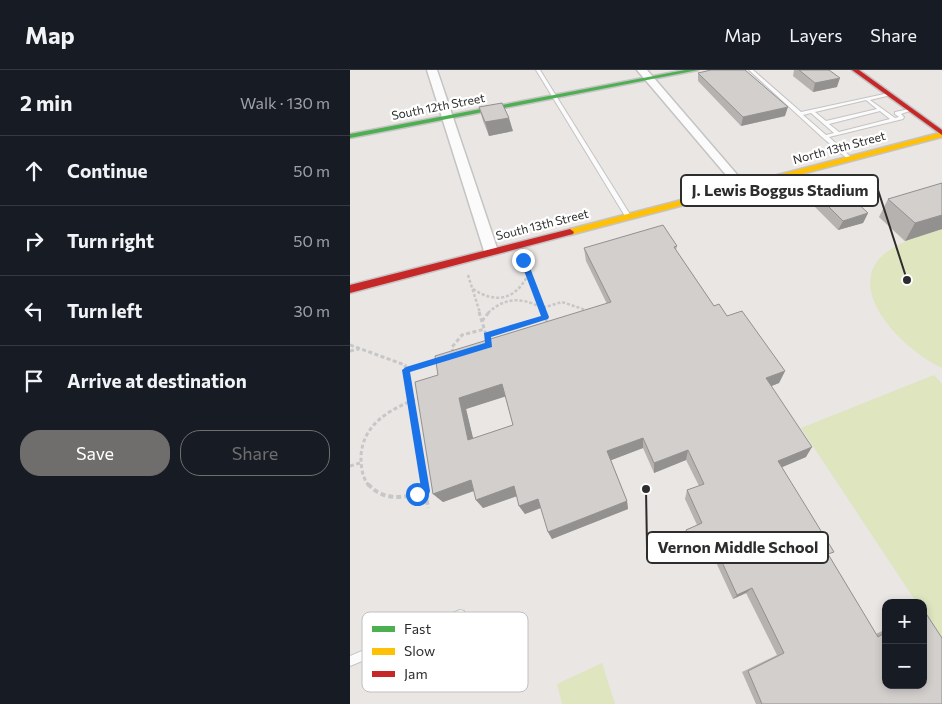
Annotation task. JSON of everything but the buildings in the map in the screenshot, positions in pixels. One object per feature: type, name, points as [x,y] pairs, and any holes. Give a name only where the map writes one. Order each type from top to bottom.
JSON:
[{"type":"street","points":[[432,70],[491,251]]},
{"type":"street","name":"South 12th Street","points":[[350,136],[554,98],[645,74],[695,70]]},
{"type":"street","points":[[855,70],[942,134]]},
{"type":"street","points":[[645,74],[742,187]]},
{"type":"street","name":"North 13th Street","points":[[742,187],[942,134]]},
{"type":"street","name":"South 13th Street","points":[[350,289],[742,187]]},
{"type":"lane","points":[[538,70],[628,216]]},
{"type":"lane","points":[[751,70],[850,159]]},
{"type":"lane","points":[[800,114],[889,94]]},
{"type":"lane","points":[[867,99],[894,120]]},
{"type":"lane","points":[[825,123],[880,110]]},
{"type":"lane","points":[[825,137],[894,120],[902,117],[897,112],[910,110]]},
{"type":"lane","points":[[811,111],[838,134]]},
{"type":"lane","points":[[350,661],[362,656]]},
{"type":"path","points":[[523,260],[552,334]]},
{"type":"path","points":[[473,289],[482,296],[506,297],[520,289],[528,274]]},
{"type":"path","points":[[468,275],[492,352]]},
{"type":"path","points":[[482,321],[489,312],[504,301],[526,300],[542,308],[562,302],[598,314]]},
{"type":"path","points":[[486,335],[545,317]]},
{"type":"path","points":[[406,370],[454,355],[452,347],[462,335],[484,329]]},
{"type":"path","points":[[480,347],[489,344]]},
{"type":"path","points":[[350,346],[405,365],[428,508]]},
{"type":"path","points":[[350,351],[359,348]]},
{"type":"path","points":[[424,396],[386,413],[375,423],[363,442],[360,463],[367,484],[374,491],[383,495],[406,497],[426,491]]},
{"type":"path","points":[[350,466],[360,463]]},
{"type":"green space","points":[[942,198],[942,368],[924,358],[890,327],[877,308],[871,290],[872,272],[883,255],[905,242],[879,217]]},
{"type":"green space","points":[[934,375],[942,384],[942,640],[927,618],[927,599],[914,599],[801,428]]},
{"type":"green space","points":[[602,663],[615,704],[562,704],[557,684]]},
{"type":"traffic: fast","points":[[350,136],[695,70]]},
{"type":"traffic: slow","points":[[570,232],[942,135]]},
{"type":"traffic: jam","points":[[855,70],[942,133]]},
{"type":"traffic: jam","points":[[350,289],[570,232]]},
{"type":"place","name":"J. Lewis Boggus Stadium","points":[[907,280]]},
{"type":"place","name":"Vernon Middle School","points":[[646,489]]},
{"type":"route","points":[[417,494],[426,491],[406,370],[489,344],[486,335],[545,317],[523,260]]}]
